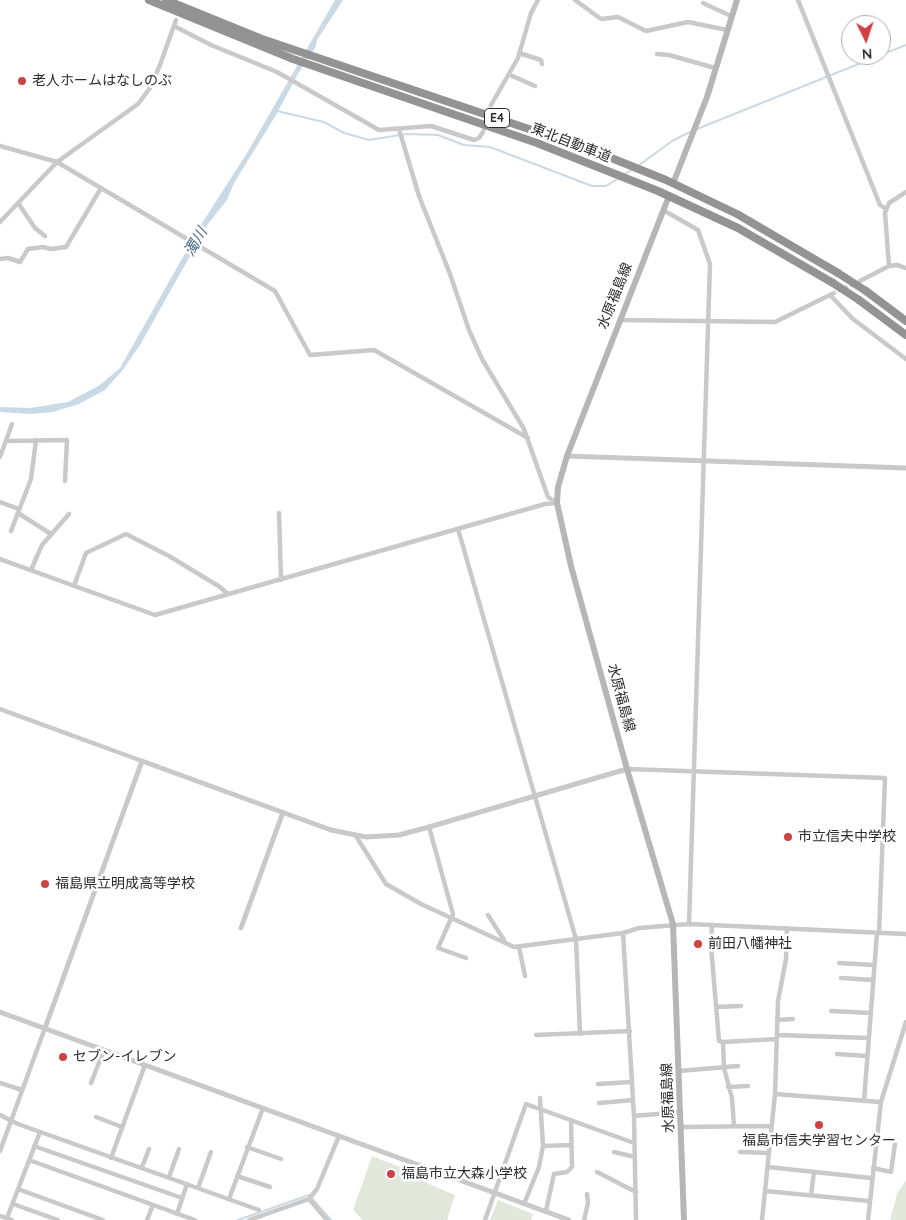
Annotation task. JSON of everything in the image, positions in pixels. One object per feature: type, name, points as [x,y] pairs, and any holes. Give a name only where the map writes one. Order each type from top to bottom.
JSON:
[{"type":"highway","name":"東北自動車道","points":[[149,0],[293,59],[529,140],[658,191],[738,228],[833,283],[906,335]]},
{"type":"highway","name":"東北自動車道","points":[[166,0],[297,51],[594,151],[666,180],[737,214],[838,273],[906,321]]},
{"type":"main road","points":[[674,181],[694,131],[737,0]]},
{"type":"main road","name":"水原福島線","points":[[667,201],[566,456],[558,487],[557,503],[571,566],[627,769],[673,924],[684,1220]]},
{"type":"street","points":[[491,105],[510,75],[531,13],[538,0]]},
{"type":"street","points":[[575,0],[601,19],[618,17],[646,30],[688,22],[727,30]]},
{"type":"street","points":[[798,0],[880,205],[886,209]]},
{"type":"street","points":[[703,3],[731,16]]},
{"type":"street","points":[[0,222],[57,162],[138,104],[150,88],[176,20]]},
{"type":"street","points":[[174,26],[211,45],[258,63],[379,130],[431,126],[474,140],[479,138],[482,132]]},
{"type":"street","points":[[519,53],[541,60],[542,64]]},
{"type":"street","points":[[657,54],[669,55],[715,68]]},
{"type":"street","points":[[510,75],[535,86]]},
{"type":"street","points":[[398,128],[419,196],[450,274],[469,330],[482,360],[528,438],[548,497],[557,503]]},
{"type":"street","points":[[0,146],[57,162],[275,292],[310,355],[374,350],[528,438]]},
{"type":"street","points":[[0,259],[8,258],[20,262],[28,249],[66,247],[101,188]]},
{"type":"street","points":[[889,266],[886,209],[889,203],[906,192]]},
{"type":"street","points":[[18,203],[44,236]]},
{"type":"street","points":[[663,210],[698,230],[710,264],[689,924]]},
{"type":"street","points":[[860,281],[889,266],[897,265],[906,268]]},
{"type":"street","points":[[620,320],[775,322],[831,294],[853,319],[906,359]]},
{"type":"street","points":[[0,455],[12,424]]},
{"type":"street","points":[[11,532],[31,479],[36,440]]},
{"type":"street","points":[[6,441],[67,440],[65,482]]},
{"type":"street","points":[[566,456],[906,468]]},
{"type":"street","points":[[0,502],[19,511],[51,534]]},
{"type":"street","points":[[0,559],[155,614],[281,580],[458,528],[545,504],[557,503]]},
{"type":"street","points":[[278,513],[281,580]]},
{"type":"street","points":[[31,570],[37,552],[69,514]]},
{"type":"street","points":[[458,528],[576,939],[580,1034]]},
{"type":"street","points":[[74,586],[86,553],[126,534],[186,566],[228,594]]},
{"type":"street","points":[[0,709],[331,830],[356,836],[387,837],[429,827],[627,769],[885,778],[878,933],[864,1101]]},
{"type":"street","points":[[0,1151],[142,761]]},
{"type":"street","points":[[241,928],[283,812]]},
{"type":"street","points":[[429,827],[453,914],[438,948],[466,958]]},
{"type":"street","points":[[356,836],[386,884],[451,919],[504,941],[512,947],[623,933],[639,928],[673,924],[906,934]]},
{"type":"street","points":[[488,915],[504,941]]},
{"type":"street","points":[[712,925],[711,946],[719,1040],[723,1042],[777,1037],[869,1038]]},
{"type":"street","points":[[762,1220],[775,1094],[779,990],[786,958],[787,928]]},
{"type":"street","points":[[623,933],[634,1116],[636,1220]]},
{"type":"street","points":[[519,947],[525,976]]},
{"type":"street","points":[[839,963],[874,965]]},
{"type":"street","points":[[840,978],[873,980]]},
{"type":"street","points":[[716,1007],[741,1006]]},
{"type":"street","points":[[831,1011],[871,1013]]},
{"type":"street","points":[[0,1012],[569,1220]]},
{"type":"street","points":[[777,1020],[793,1019]]},
{"type":"street","points":[[868,1220],[871,1178],[881,1102],[906,1022]]},
{"type":"street","points":[[536,1036],[630,1030]]},
{"type":"street","points":[[723,1042],[724,1068],[732,1098],[734,1126]]},
{"type":"street","points":[[91,1083],[104,1050]]},
{"type":"street","points":[[837,1054],[867,1056]]},
{"type":"street","points":[[111,1158],[145,1065]]},
{"type":"street","points":[[679,1071],[738,1066]]},
{"type":"street","points":[[598,1084],[631,1082]]},
{"type":"street","points":[[0,1083],[22,1090]]},
{"type":"street","points":[[728,1087],[748,1086]]},
{"type":"street","points":[[775,1094],[881,1102]]},
{"type":"street","points":[[524,1204],[539,1167],[543,1146],[540,1098]]},
{"type":"street","points":[[598,1103],[633,1100]]},
{"type":"street","points":[[485,1220],[526,1104],[634,1143]]},
{"type":"street","points":[[228,1199],[263,1108]]},
{"type":"street","points":[[634,1116],[681,1112]]},
{"type":"street","points":[[0,1115],[40,1132],[259,1210]]},
{"type":"street","points":[[96,1117],[122,1127]]},
{"type":"street","points":[[546,1211],[554,1174],[567,1172],[572,1167],[571,1120]]},
{"type":"street","points":[[682,1127],[771,1126]]},
{"type":"street","points":[[5,1218],[13,1204],[40,1132]]},
{"type":"street","points":[[249,1220],[309,1199],[317,1189],[339,1136]]},
{"type":"street","points":[[873,1168],[891,1172],[895,1144]]},
{"type":"street","points":[[543,1146],[571,1145]]},
{"type":"street","points":[[34,1146],[182,1198]]},
{"type":"street","points":[[247,1147],[281,1160]]},
{"type":"street","points":[[142,1167],[149,1149]]},
{"type":"street","points":[[169,1177],[179,1149]]},
{"type":"street","points":[[198,1188],[211,1152]]},
{"type":"street","points":[[614,1152],[635,1157]]},
{"type":"street","points":[[740,1152],[769,1153]]},
{"type":"street","points":[[29,1160],[195,1220]]},
{"type":"street","points":[[768,1167],[871,1178]]},
{"type":"street","points":[[597,1172],[636,1192]]},
{"type":"street","points":[[811,1195],[814,1172]]},
{"type":"street","points":[[237,1176],[270,1187]]},
{"type":"street","points":[[177,1214],[187,1184]]},
{"type":"street","points":[[18,1189],[103,1220]]},
{"type":"street","points":[[765,1191],[869,1201]]},
{"type":"street","points":[[584,1220],[588,1203],[587,1194]]},
{"type":"street","points":[[309,1199],[327,1220]]},
{"type":"street","points":[[13,1204],[58,1220]]},
{"type":"street","points":[[147,1220],[153,1204]]},
{"type":"shaded area","name":"福島市立大森小学校","points":[[372,1156],[423,1176],[422,1181],[455,1195],[447,1220],[363,1220],[353,1210]]},
{"type":"shaded area","points":[[906,1180],[906,1220],[890,1220],[897,1194]]},
{"type":"shaded area","points":[[498,1200],[533,1214],[531,1220],[490,1220]]},
{"type":"water","name":"濁川","points":[[335,0],[343,0],[317,40],[316,46],[299,72],[276,115],[234,183],[227,200],[208,224],[140,345],[122,371],[105,390],[79,404],[53,412],[31,414],[0,412],[0,407],[30,408],[68,402],[100,385],[120,368],[204,220],[247,153]]},
{"type":"waterway","points":[[697,129],[906,45]]},
{"type":"waterway","points":[[277,111],[324,122],[344,133],[369,140],[406,134],[438,135],[464,145],[490,147],[592,186],[606,186],[619,178]]},
{"type":"waterway","points":[[638,166],[672,141],[690,132]]},
{"type":"waterway","points":[[623,175],[632,170]]},
{"type":"waterway","points":[[238,1220],[309,1195],[331,1220]]},
{"type":"tunnel","points":[[483,132],[491,105]]},
{"type":"tunnel","points":[[832,294],[855,283]]},
{"type":"place","name":"老人ホームはなしのぶ","points":[[22,81]]},
{"type":"place","name":"市立信夫中学校","points":[[788,837]]},
{"type":"place","name":"福島県立明成高等学校","points":[[45,884]]},
{"type":"place","name":"前田八幡神社","points":[[698,944]]},
{"type":"place","name":"セブン-イレブン","points":[[63,1057]]},
{"type":"place","name":"福島市信夫学習センター","points":[[819,1125]]},
{"type":"place","name":"福島市立大森小学校","points":[[391,1174]]}]
